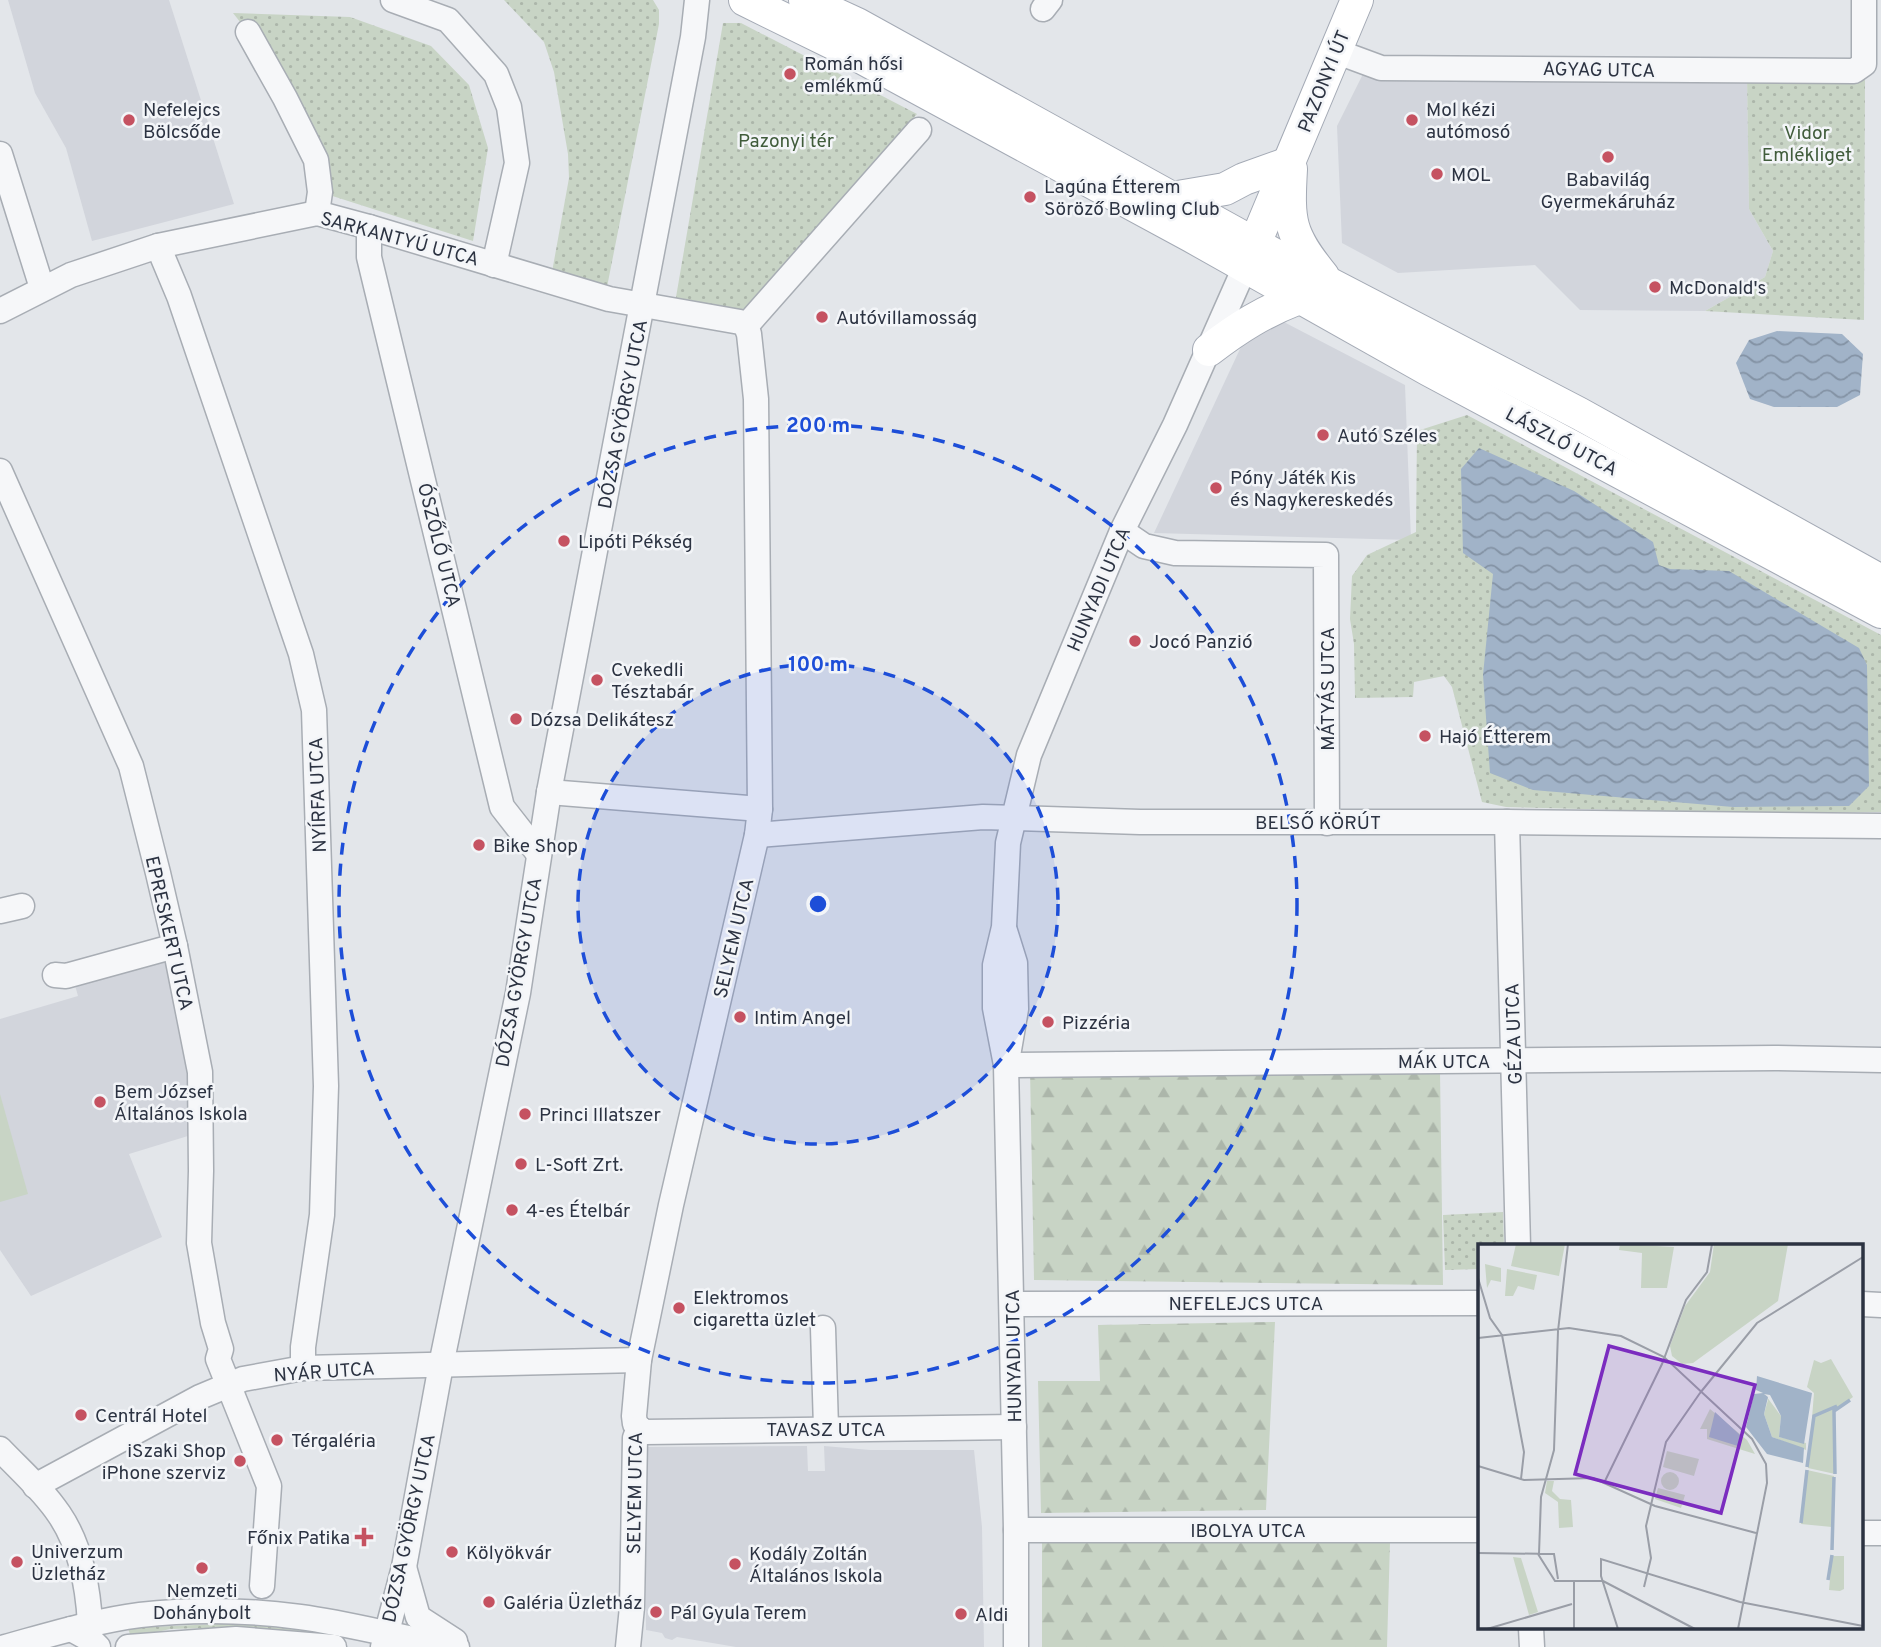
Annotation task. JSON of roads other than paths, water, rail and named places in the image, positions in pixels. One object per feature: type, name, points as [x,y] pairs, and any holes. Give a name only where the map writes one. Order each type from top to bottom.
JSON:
[{"type":"main road","points":[[745,0],[1250,255]]},
{"type":"main road","points":[[805,0],[857,24],[1172,198],[1250,255]]},
{"type":"main road","name":"PAZONYI ÚT","points":[[1290,161],[1357,0]]},
{"type":"main road","points":[[1172,198],[1225,189],[1290,161],[1289,207],[1294,235],[1331,285]]},
{"type":"main road","name":"HUNYADI UTCA","points":[[1250,255],[1290,161]]},
{"type":"main road","name":"LÁSZLÓ UTCA","points":[[1250,255],[1331,285],[1580,414],[1881,581]]},
{"type":"main road","name":"LÁSZLÓ UTCA","points":[[1250,255],[1298,298],[1881,612]]},
{"type":"main road","points":[[1209,350],[1246,322],[1298,298]]},
{"type":"street","points":[[393,0],[448,20],[496,74],[509,107],[517,163],[494,265]]},
{"type":"street","points":[[697,0],[693,37],[642,307],[740,322],[746,326],[919,130]]},
{"type":"street","name":"AGYAG UTCA","points":[[1335,51],[1381,68],[1854,71],[1864,64],[1864,0]]},
{"type":"street","points":[[248,32],[316,160],[320,192],[317,213]]},
{"type":"street","points":[[0,154],[42,288]]},
{"type":"street","name":"SARKANTYÚ UTCA","points":[[0,311],[71,275],[158,246],[317,213],[603,298],[642,307]]},
{"type":"street","name":"ÓSZŐLŐ UTCA","points":[[369,227],[369,257],[502,807],[538,853]]},
{"type":"street","name":"NYÍRFA UTCA","points":[[158,246],[179,296],[301,654],[314,710],[326,1086],[323,1215],[303,1347],[303,1368]]},
{"type":"street","name":"HUNYADI UTCA","points":[[1016,1647],[1006,1065],[995,1008],[995,965],[1004,926],[1004,878],[1008,843],[1029,755],[1122,531],[1175,425],[1250,255]]},
{"type":"street","name":"DÓZSA GYÖRGY UTCA","points":[[384,1641],[404,1567],[441,1365],[518,993],[549,792],[642,307]]},
{"type":"street","name":"SELYEM UTCA","points":[[628,1647],[632,1607],[635,1438],[639,1428],[635,1424],[634,1416],[639,1360],[671,1205],[757,835],[760,809],[756,399],[746,326]]},
{"type":"street","points":[[0,471],[7,507]]},
{"type":"street","name":"EPRESKERT UTCA","points":[[7,507],[83,653],[131,766],[176,946],[200,1072],[199,1243],[213,1323],[221,1349],[218,1359],[270,1486],[262,1586]]},
{"type":"street","name":"MÁTYÁS UTCA","points":[[1122,531],[1144,546],[1175,554],[1326,555],[1327,823]]},
{"type":"street","points":[[549,792],[760,809]]},
{"type":"street","name":"BELSŐ KÖRÚT","points":[[757,835],[983,817],[1140,822],[1881,826]]},
{"type":"street","name":"GÉZA UTCA","points":[[1507,822],[1518,1244]]},
{"type":"street","points":[[55,975],[66,976],[176,946]]},
{"type":"street","name":"MÁK UTCA","points":[[1006,1065],[1774,1058],[1881,1060]]},
{"type":"street","name":"NEFELEJCS UTCA","points":[[1012,1304],[1478,1303]]},
{"type":"street","points":[[823,1328],[825,1428]]},
{"type":"street","name":"NYÁR UTCA","points":[[35,1486],[200,1396],[243,1379],[303,1368],[639,1360]]},
{"type":"street","name":"TAVASZ UTCA","points":[[639,1428],[645,1432],[1014,1427]]},
{"type":"street","points":[[0,1448],[60,1515],[78,1549],[89,1600],[80,1636]]},
{"type":"street","name":"IBOLYA UTCA","points":[[1016,1530],[1478,1530]]},
{"type":"street","points":[[404,1567],[418,1617],[464,1647]]},
{"type":"street","points":[[5,1647],[80,1636],[141,1615],[250,1612],[356,1627],[384,1641],[457,1647]]},
{"type":"street","points":[[128,1647],[236,1639],[334,1647]]},
{"type":"water","points":[[1777,331],[1842,334],[1863,354],[1860,395],[1837,407],[1774,407],[1750,399],[1736,363],[1749,340]]},
{"type":"water","points":[[1479,448],[1574,491],[1653,542],[1659,565],[1670,569],[1729,571],[1859,648],[1867,665],[1869,786],[1849,806],[1733,807],[1533,790],[1490,773],[1483,675],[1493,574],[1463,553],[1461,469]]},
{"type":"place","name":"Román hősi emlékmű","points":[[790,74]]},
{"type":"place","name":"Nefelejcs Bölcsőde","points":[[129,120]]},
{"type":"place","name":"Mol kézi autómosó","points":[[1412,120]]},
{"type":"place","name":"Babavilág Gyermekáruház","points":[[1608,157]]},
{"type":"place","name":"MOL","points":[[1437,174]]},
{"type":"place","name":"Lagúna Étterem Söröző Bowling Club","points":[[1030,197]]},
{"type":"place","name":"McDonald's","points":[[1655,287]]},
{"type":"place","name":"Autóvillamosság","points":[[822,317]]},
{"type":"place","name":"Autó Széles","points":[[1323,435]]},
{"type":"place","name":"Póny Játék Kis és Nagykereskedés","points":[[1216,488]]},
{"type":"place","name":"Lipóti Pékség","points":[[564,541]]},
{"type":"place","name":"Jocó Panzió","points":[[1135,641]]},
{"type":"place","name":"Cvekedli Tésztabár","points":[[597,680]]},
{"type":"place","name":"Dózsa Delikátesz","points":[[516,719]]},
{"type":"place","name":"Hajó Étterem","points":[[1425,736]]},
{"type":"place","name":"Bike Shop","points":[[479,845]]},
{"type":"place","name":"Intim Angel","points":[[740,1017]]},
{"type":"place","name":"Pizzéria","points":[[1048,1022]]},
{"type":"place","name":"Bem József Általános Iskola","points":[[100,1102]]},
{"type":"place","name":"Princi Illatszer","points":[[525,1114]]},
{"type":"place","name":"L-Soft Zrt.","points":[[521,1164]]},
{"type":"place","name":"4-es Ételbár","points":[[512,1210]]},
{"type":"place","name":"Elektromos cigaretta üzlet","points":[[679,1308]]},
{"type":"place","name":"Centrál Hotel","points":[[81,1415]]},
{"type":"place","name":"Térgaléria","points":[[277,1440]]},
{"type":"place","name":"iSzaki Shop iPhone szerviz","points":[[240,1461]]},
{"type":"place","name":"Főnix Patika","points":[[364,1537]]},
{"type":"place","name":"Kölyökvár","points":[[452,1552]]},
{"type":"place","name":"Univerzum Üzletház","points":[[17,1562]]},
{"type":"place","name":"Kodály Zoltán Általános Iskola","points":[[735,1564]]},
{"type":"place","name":"Nemzeti Dohánybolt","points":[[202,1568]]},
{"type":"place","name":"Galéria Üzletház","points":[[489,1602]]},
{"type":"place","name":"Pál Gyula Terem","points":[[656,1612]]},
{"type":"place","name":"Aldi","points":[[961,1614]]},
{"type":"park label","name":"Pazonyi tér","points":[[786,140]]},
{"type":"park label","name":"Vidor Emlékliget","points":[[1807,143]]}]
